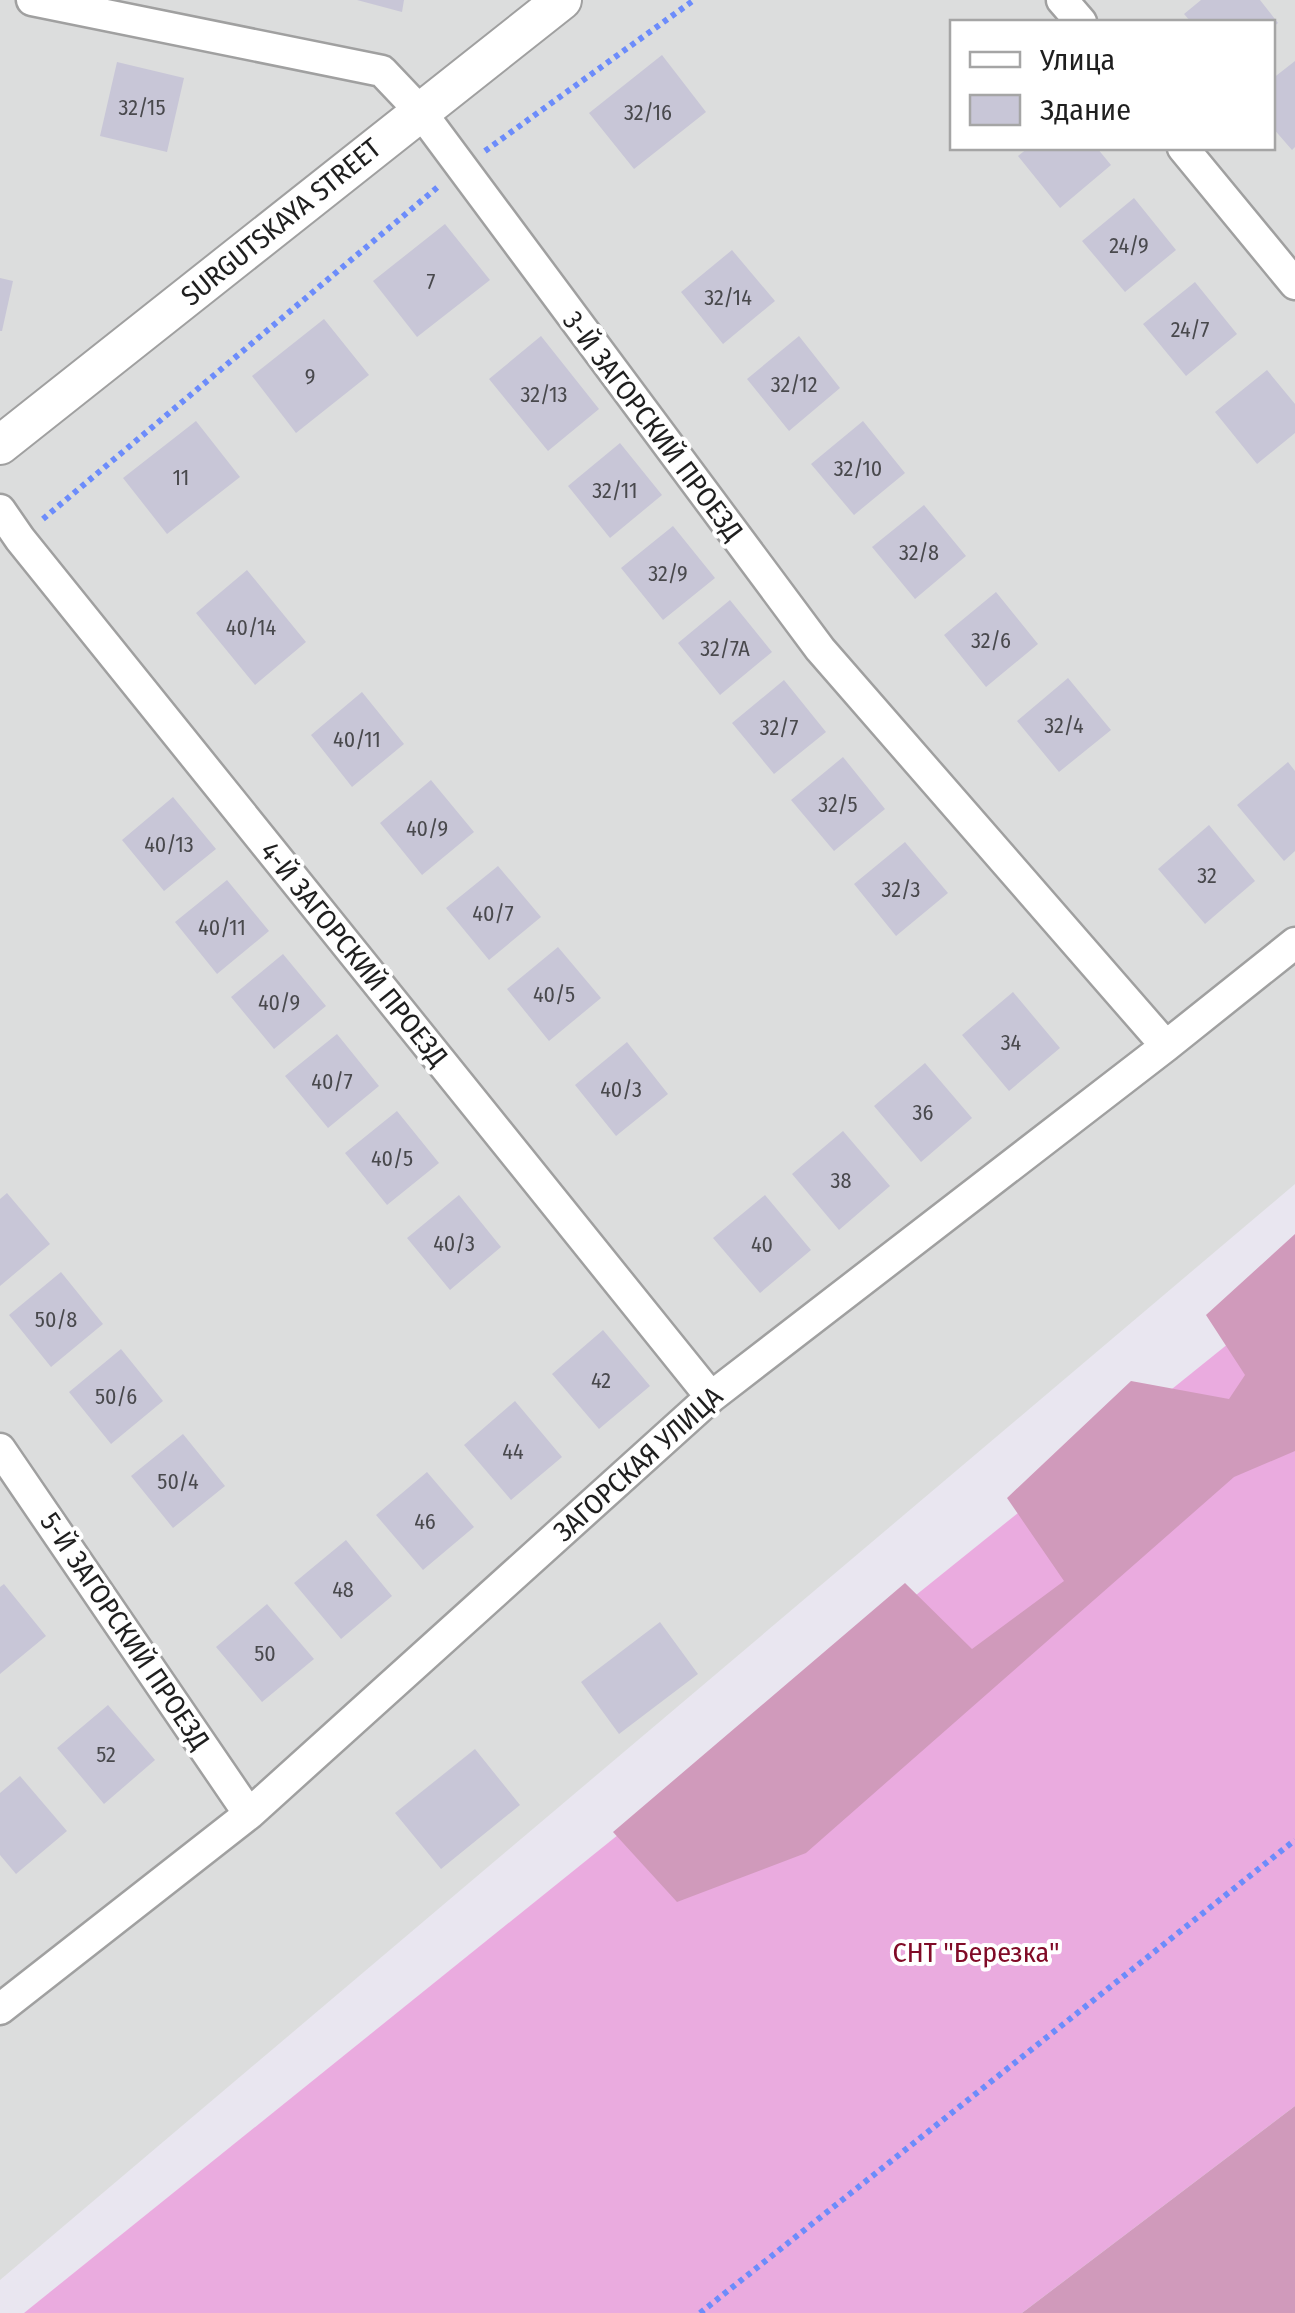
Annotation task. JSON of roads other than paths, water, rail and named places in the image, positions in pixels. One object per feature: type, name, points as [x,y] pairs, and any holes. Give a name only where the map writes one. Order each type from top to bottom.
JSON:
[{"type":"street","name":"3-Й ЗАГОРСКИЙ ПРОЕЗД","points":[[32,0],[382,71],[420,111],[820,649],[1166,1046]]},
{"type":"street","name":"SURGUTSKAYA STREET","points":[[0,446],[562,0]]},
{"type":"street","points":[[1062,0],[1079,20]]},
{"type":"street","points":[[1185,150],[1295,284]]},
{"type":"street","name":"4-Й ЗАГОРСКИЙ ПРОЕЗД","points":[[0,510],[710,1397]]},
{"type":"street","name":"ЗАГОРСКАЯ УЛИЦА","points":[[0,2009],[249,1814],[710,1397],[1295,943]]},
{"type":"street","name":"5-Й ЗАГОРСКИЙ ПРОЕЗД","points":[[0,1449],[249,1814]]},
{"type":"park label","name":"СНТ \"Березка\"","points":[[976,1952]]}]
